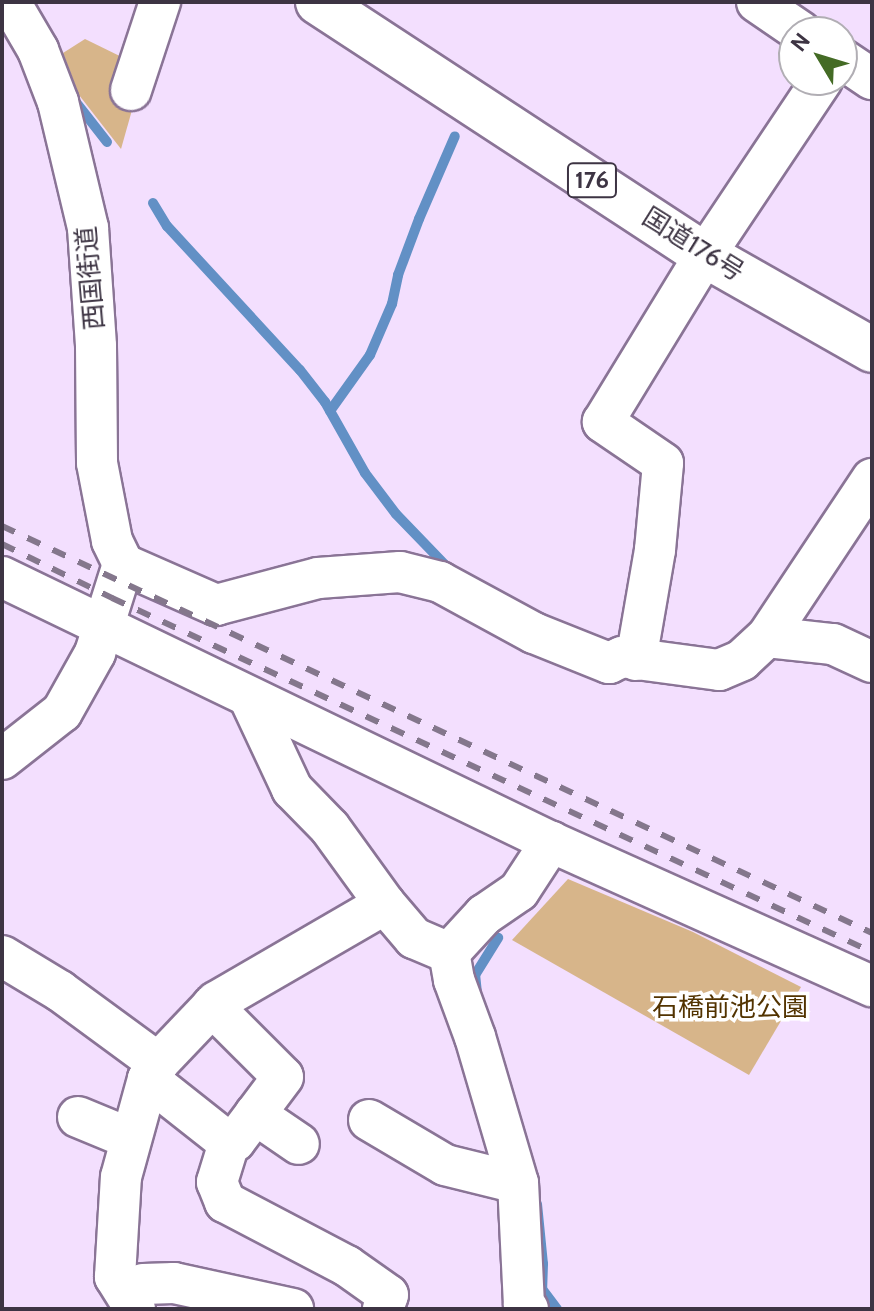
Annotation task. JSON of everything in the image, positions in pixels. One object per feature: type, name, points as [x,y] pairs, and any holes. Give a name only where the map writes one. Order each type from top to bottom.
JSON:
[{"type":"highway","name":"国道176号","points":[[318,2],[705,255],[872,350]]},
{"type":"street","name":"西国街道","points":[[10,2],[38,50],[58,102],[88,228],[96,346],[97,463],[112,541],[123,564]]},
{"type":"street","points":[[131,90],[160,2]]},
{"type":"street","points":[[757,2],[778,16]]},
{"type":"street","points":[[636,660],[655,550],[663,463],[603,422],[705,255],[811,96]]},
{"type":"street","points":[[2,759],[62,712],[95,653],[123,564],[216,605],[318,578],[400,572],[440,582],[534,633],[609,663],[622,657],[719,670],[742,660],[767,637],[872,479]]},
{"type":"street","points":[[2,577],[551,842],[872,986]]},
{"type":"street","points":[[767,637],[833,644],[872,662]]},
{"type":"street","points":[[249,697],[292,789],[330,828],[385,904],[414,938],[449,953]]},
{"type":"street","points":[[449,953],[484,915],[519,891],[551,842]]},
{"type":"street","points":[[293,1309],[174,1283],[143,1284],[133,1304],[115,1277],[121,1177],[129,1138],[153,1071],[212,1006],[385,904]]},
{"type":"street","points":[[449,953],[454,980],[475,1037],[518,1183],[524,1305],[528,1309]]},
{"type":"street","points":[[2,956],[60,991],[153,1071],[229,1143]]},
{"type":"street","points":[[212,1006],[283,1077],[235,1141],[229,1143]]},
{"type":"street","points":[[255,1114],[299,1144]]},
{"type":"street","points":[[78,1117],[129,1138]]},
{"type":"street","points":[[369,1120],[445,1165],[518,1183]]},
{"type":"street","points":[[229,1143],[217,1182],[225,1202],[347,1266],[388,1295],[383,1309]]},
{"type":"green space","points":[[85,39],[134,63],[134,103],[121,149],[79,95],[63,53]]},
{"type":"green space","name":"石橋前池公園","points":[[568,879],[693,932],[801,987],[749,1075],[512,940]]},
{"type":"waterway","points":[[75,101],[107,142]]},
{"type":"waterway","points":[[330,411],[370,355],[392,304],[398,275],[419,219],[455,136]]},
{"type":"waterway","points":[[153,203],[167,226],[300,370],[325,402],[365,473],[396,514],[450,570]]},
{"type":"waterway","points":[[477,993],[475,975],[498,938]]},
{"type":"waterway","points":[[537,1204],[543,1264],[542,1289],[557,1309]]},
{"type":"railway","points":[[2,526],[872,933]]},
{"type":"railway","points":[[2,544],[872,952]]}]
